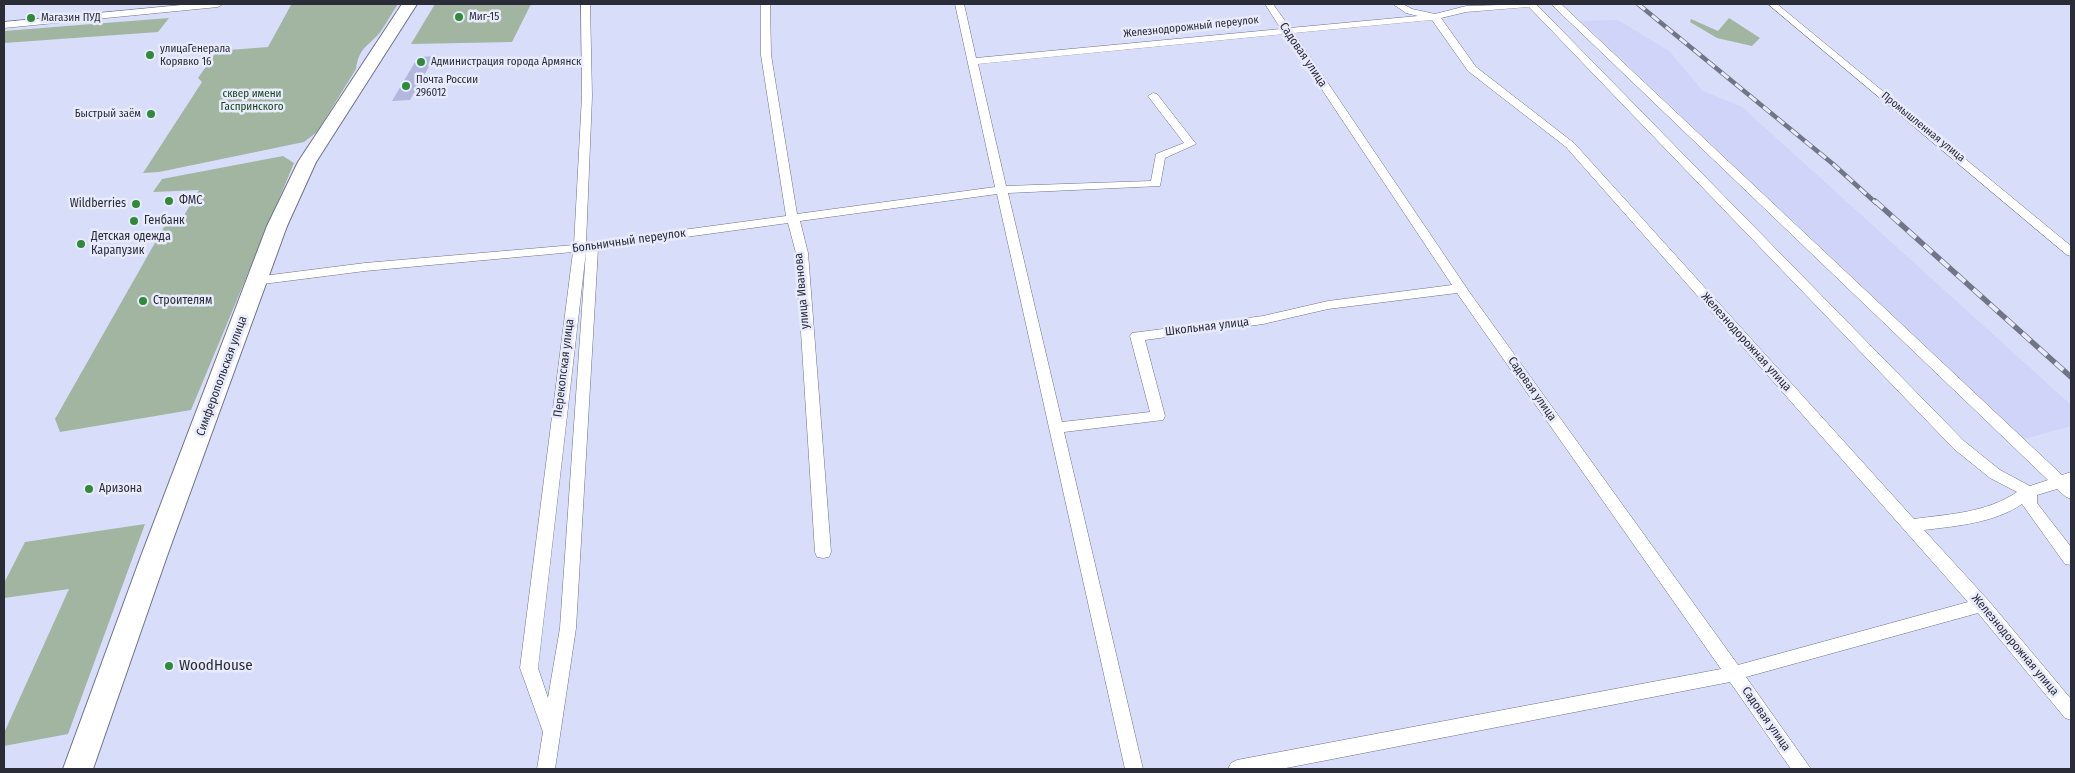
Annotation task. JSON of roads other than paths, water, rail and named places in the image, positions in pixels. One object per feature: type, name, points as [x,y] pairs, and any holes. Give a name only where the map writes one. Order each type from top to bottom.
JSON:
[{"type":"highway","name":"Симферопольская улица","points":[[78,769],[277,226],[307,162],[409,4]]},
{"type":"street","points":[[4,26],[218,4]]},
{"type":"street","name":"Перекопская улица","points":[[546,769],[550,728],[568,628],[585,247],[583,222],[587,96],[585,4]]},
{"type":"street","name":"улица Иванова","points":[[765,4],[766,55],[792,218],[798,228],[796,242],[802,254],[822,552]]},
{"type":"street","points":[[958,4],[973,61],[1134,769]]},
{"type":"street","name":"Садовая улица","points":[[1269,4],[1461,288],[1802,769]]},
{"type":"street","points":[[1398,4],[1409,11],[1435,17]]},
{"type":"street","points":[[1531,4],[1959,445],[1995,474],[2029,492]]},
{"type":"street","name":"Железнодорожный переулок","points":[[973,61],[1435,17],[1466,9],[1531,4]]},
{"type":"street","points":[[1556,4],[2065,480],[2071,493]]},
{"type":"street","name":"Промышленная улица","points":[[1772,4],[2071,252]]},
{"type":"street","name":"Железнодорожная улица","points":[[1435,17],[1472,69],[1570,145],[1982,605],[2071,712]]},
{"type":"street","points":[[1002,190],[1156,184],[1160,156],[1191,144],[1154,96]]},
{"type":"street","name":"Больничный переулок","points":[[256,282],[364,267],[403,265],[585,247],[1002,190]]},
{"type":"street","name":"Перекопская улица","points":[[550,728],[529,668],[585,247]]},
{"type":"street","name":"Школьная улица","points":[[1055,428],[1158,416],[1136,336],[1263,320],[1328,306],[1461,288]]},
{"type":"street","points":[[1910,526],[1967,518],[2005,508],[2029,492],[2065,480]]},
{"type":"street","points":[[2029,492],[2030,504],[2071,559]]},
{"type":"street","points":[[1237,769],[1734,674],[1746,669],[1982,605]]},
{"type":"railway","points":[[1638,4],[1833,164],[1876,203]]},
{"type":"railway","points":[[1875,201],[2071,377]]},
{"type":"place","name":"Миг-15","points":[[459,17]]},
{"type":"place","name":"Магазин ПУД","points":[[31,18]]},
{"type":"place","name":"улицаГенерала Корявко 16","points":[[150,55]]},
{"type":"place","name":"Администрация города Армянск","points":[[421,62]]},
{"type":"place","name":"Почта России 296012","points":[[406,86]]},
{"type":"place","name":"Быстрый заём","points":[[151,114]]},
{"type":"place","name":"ФМС","points":[[169,201]]},
{"type":"place","name":"Wildberries","points":[[136,204]]},
{"type":"place","name":"Генбанк","points":[[134,221]]},
{"type":"place","name":"Детская одежда Карапузик","points":[[81,244]]},
{"type":"place","name":"Строителям","points":[[143,301]]},
{"type":"place","name":"Аризона","points":[[89,489]]},
{"type":"place","name":"WoodHouse","points":[[169,666]]},
{"type":"park label","name":"сквер имени Гаспринского","points":[[252,100]]}]
